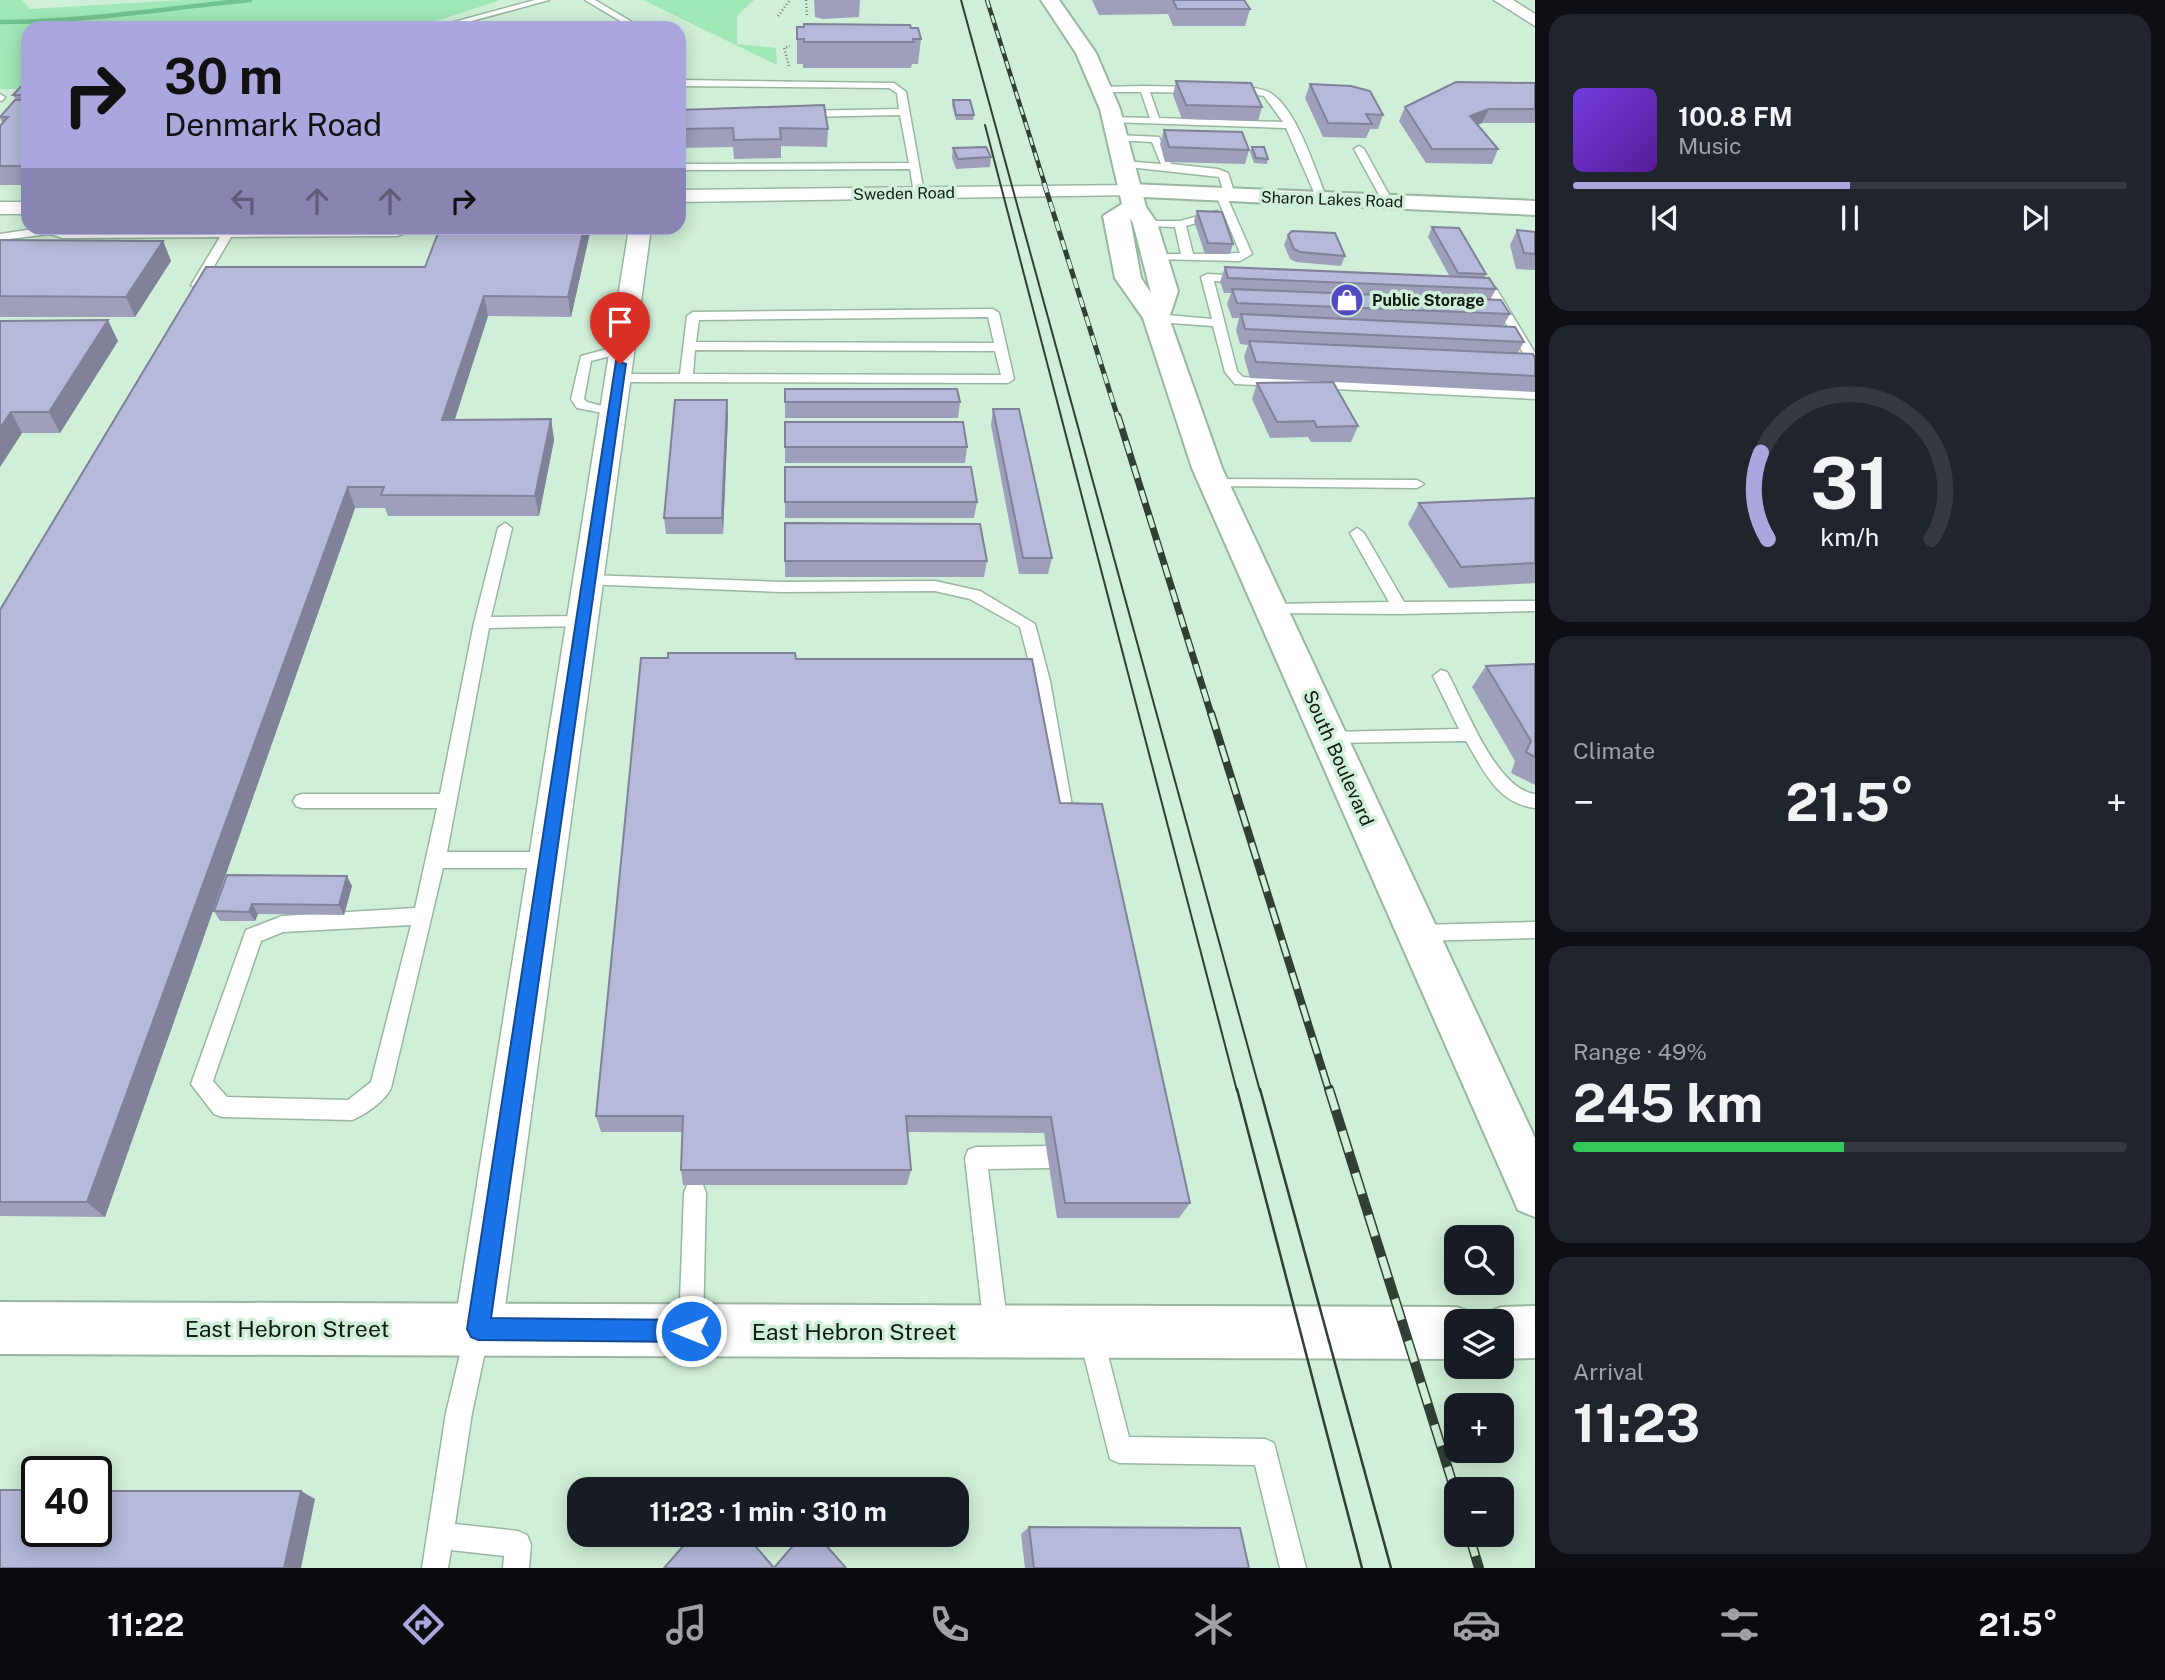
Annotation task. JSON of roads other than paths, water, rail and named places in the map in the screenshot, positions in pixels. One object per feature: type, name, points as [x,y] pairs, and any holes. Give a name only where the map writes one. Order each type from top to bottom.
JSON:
[{"type":"main road","points":[[1050,0],[1086,53],[1116,129],[1136,207],[1165,291],[1156,318]]},
{"type":"main road","name":"Sharon Lakes Road","points":[[1136,207],[1187,193],[1227,201],[1322,199],[1535,208]]},
{"type":"main road","name":"South Boulevard","points":[[1136,207],[1115,216],[1128,278],[1156,318],[1193,432],[1214,483],[1535,1193]]},
{"type":"main road","name":"East Hebron Street","points":[[0,1328],[1444,1333]]},
{"type":"main road","points":[[1514,1333],[1535,1332]]},
{"type":"street","points":[[1502,0],[1535,21]]},
{"type":"street","name":"Sweden Road","points":[[686,196],[919,193],[1136,207]]},
{"type":"street","points":[[0,208],[21,208]]},
{"type":"street","points":[[478,1329],[639,235]]},
{"type":"lane","points":[[463,21],[545,0]]},
{"type":"lane","points":[[589,0],[626,21]]},
{"type":"lane","points":[[686,83],[891,85],[901,92],[919,193]]},
{"type":"lane","points":[[1102,89],[1207,90]]},
{"type":"lane","points":[[1144,89],[1156,122]]},
{"type":"lane","points":[[1219,90],[1256,90],[1275,100],[1307,161],[1322,199]]},
{"type":"lane","points":[[782,114],[905,112]]},
{"type":"lane","points":[[1116,129],[1156,122],[1288,125]]},
{"type":"lane","points":[[1116,129],[1156,139],[1167,167]]},
{"type":"lane","points":[[1359,149],[1388,202]]},
{"type":"lane","points":[[1124,163],[1218,172],[1224,175],[1227,201],[1245,254],[1240,258],[1155,257]]},
{"type":"lane","points":[[686,167],[916,166]]},
{"type":"lane","points":[[1180,169],[1187,193]]},
{"type":"lane","points":[[1136,207],[1180,224],[1203,216],[1227,201]]},
{"type":"lane","points":[[1180,224],[1188,258]]},
{"type":"lane","points":[[0,237],[21,233]]},
{"type":"lane","points":[[193,292],[226,235]]},
{"type":"lane","points":[[1257,280],[1207,278],[1231,372],[1239,381],[1535,395]]},
{"type":"lane","points":[[1485,278],[1535,363]]},
{"type":"lane","points":[[1464,288],[1492,290]]},
{"type":"lane","points":[[620,364],[686,379],[1009,379],[993,313],[694,316],[686,379]]},
{"type":"lane","points":[[1156,318],[1220,323]]},
{"type":"lane","points":[[690,346],[1001,348]]},
{"type":"lane","points":[[1214,483],[1417,484]]},
{"type":"lane","points":[[422,916],[282,924],[253,936],[202,1084],[222,1107],[352,1110],[380,1088],[436,860],[482,623],[505,528]]},
{"type":"lane","points":[[1357,533],[1400,609]]},
{"type":"lane","points":[[588,580],[782,587],[935,586],[975,595],[1027,624],[1042,681],[1066,823]]},
{"type":"lane","points":[[1272,609],[1535,606]]},
{"type":"lane","points":[[482,623],[582,621]]},
{"type":"lane","points":[[1441,676],[1471,734],[1506,790],[1528,801],[1535,801]]},
{"type":"lane","points":[[1330,738],[1471,734]]},
{"type":"lane","points":[[302,801],[448,801]]},
{"type":"lane","points":[[436,860],[547,860]]},
{"type":"lane","points":[[1418,933],[1535,930]]},
{"type":"lane","points":[[997,1332],[976,1158],[1049,1157]]},
{"type":"lane","points":[[691,1331],[695,1192]]},
{"type":"lane","points":[[435,1568],[459,1413],[478,1329]]},
{"type":"lane","points":[[1090,1332],[1119,1450],[1265,1452],[1293,1568]]},
{"type":"lane","points":[[440,1536],[518,1544],[516,1568]]},
{"type":"waterway","points":[[31,21],[250,0]]},
{"type":"waterway","points":[[0,22],[21,21]]},
{"type":"tram line","points":[[961,0],[1260,1091]]},
{"type":"tram line","points":[[985,125],[1237,1091]]},
{"type":"tram line","points":[[1237,1089],[1362,1568]]},
{"type":"tram line","points":[[1260,1089],[1391,1568]]},
{"type":"railway","points":[[987,0],[1045,185]]},
{"type":"railway","points":[[1044,183],[1118,418]]},
{"type":"railway","points":[[1118,416],[1211,714]]},
{"type":"railway","points":[[1211,713],[1329,1091]]},
{"type":"railway","points":[[1329,1089],[1451,1477]]},
{"type":"railway","points":[[1473,1547],[1479,1568]]},
{"type":"place","name":"Public Storage","points":[[1347,300]]}]
